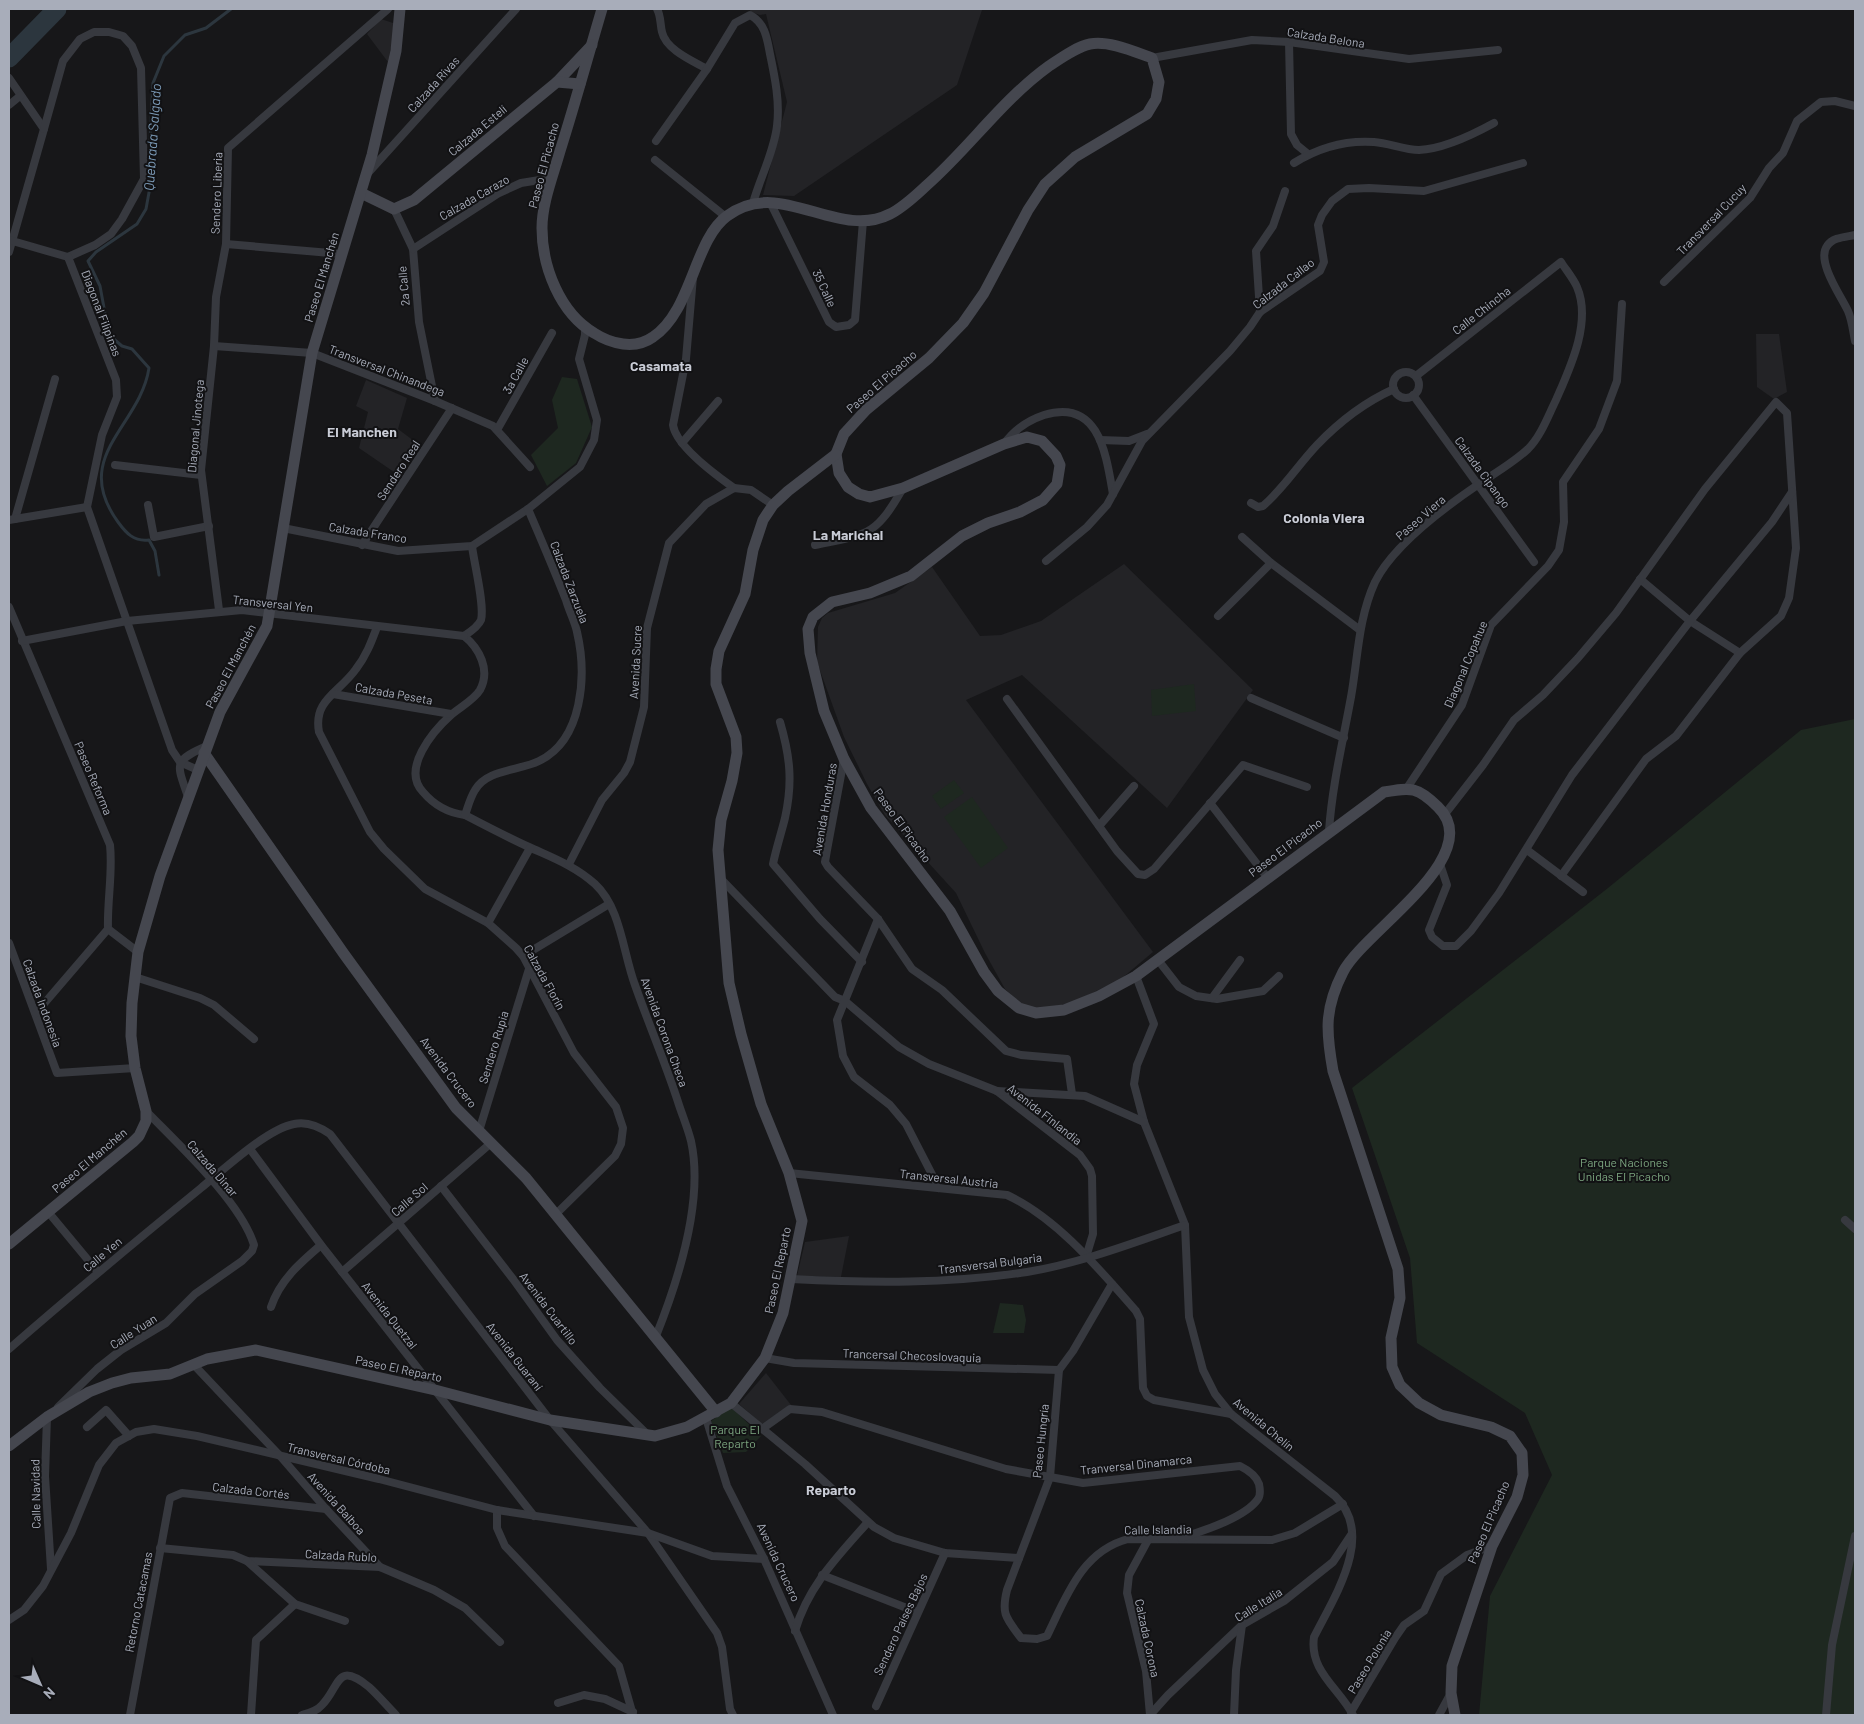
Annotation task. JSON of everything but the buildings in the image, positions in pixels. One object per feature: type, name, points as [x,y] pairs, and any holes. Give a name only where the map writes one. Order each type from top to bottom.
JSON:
[{"type":"street","name":"Sendero Liberia","points":[[342,254],[226,244],[228,148],[388,9]]},
{"type":"street","name":"Paseo El Manchén","points":[[9,1244],[49,1213],[138,1136],[146,1121],[146,1111],[136,1068],[132,1036],[138,952],[160,876],[205,749],[220,712],[267,626],[276,563],[295,467],[312,353],[366,174],[396,51],[400,9]]},
{"type":"street","name":"Calzada Rivas","points":[[366,174],[516,9]]},
{"type":"street","name":"Paseo El Picacho","points":[[602,9],[552,178],[543,219],[544,251],[549,272],[557,292],[585,328],[607,342],[633,345],[653,338],[671,320],[693,277],[711,235],[726,217],[753,203],[770,202],[863,221],[890,214],[911,199],[942,171],[1010,98],[1030,80],[1063,56],[1092,43],[1123,47],[1152,58],[1159,82],[1156,99],[1147,114],[1075,156],[1045,184],[1028,210],[984,293],[963,323],[929,358],[866,410],[844,434],[836,454],[839,473],[854,492],[870,497],[903,488],[1004,444],[1027,437],[1042,441],[1050,447],[1060,465],[1060,476],[1049,495],[1020,512],[988,523],[962,536],[911,576],[870,593],[832,602],[821,608],[813,617],[808,629],[810,653],[824,711],[844,759],[871,808],[950,911],[984,972],[998,991],[1019,1008],[1036,1013],[1064,1010],[1099,996],[1136,976],[1384,792],[1407,788]]},
{"type":"street","points":[[657,9],[660,15],[662,34],[670,45],[681,54],[707,69]]},
{"type":"street","points":[[656,141],[707,69],[735,23],[750,15],[759,20],[766,35],[778,92],[778,107],[777,128],[753,203]]},
{"type":"street","points":[[9,252],[10,240],[63,61],[80,38],[94,32],[109,32],[122,36],[132,46],[141,68],[144,179],[122,220],[111,234],[95,245],[68,257],[10,240]]},
{"type":"street","name":"Calzada Belona","points":[[1152,58],[1252,40],[1289,42],[1409,60],[1498,50]]},
{"type":"street","points":[[1289,42],[1291,134],[1297,145],[1308,154]]},
{"type":"street","name":"Calzada Estelí","points":[[394,209],[414,200],[557,82],[592,45]]},
{"type":"street","points":[[9,78],[44,129]]},
{"type":"street","points":[[557,82],[580,84]]},
{"type":"street","points":[[9,105],[20,96]]},
{"type":"street","name":"Transversal Cucuy","points":[[1664,282],[1750,198],[1769,168],[1783,153],[1797,121],[1821,102],[1834,101],[1855,106]]},
{"type":"street","points":[[1294,163],[1308,154],[1334,144],[1373,142],[1419,150],[1466,138],[1494,123]]},
{"type":"street","points":[[655,160],[726,217]]},
{"type":"street","name":"Calzada Callao","points":[[1100,440],[1129,440],[1149,433],[1230,351],[1260,312],[1320,271],[1324,262],[1318,226],[1322,215],[1338,195],[1348,189],[1369,188],[1424,191],[1523,163]]},
{"type":"street","name":"Calzada Carazo","points":[[413,249],[499,193],[521,183],[552,178]]},
{"type":"street","points":[[1260,312],[1256,251],[1273,226],[1284,190]]},
{"type":"street","points":[[361,193],[394,209]]},
{"type":"street","name":"35 Calle","points":[[770,202],[829,322],[836,327],[849,325],[855,320],[863,221]]},
{"type":"street","name":"2a Calle","points":[[394,209],[413,249],[419,322],[435,401]]},
{"type":"street","points":[[1855,235],[1834,239],[1827,246],[1824,254],[1832,282],[1851,311],[1855,341]]},
{"type":"street","name":"Diagonal Jinotega","points":[[219,610],[201,475],[214,346],[216,297],[226,244]]},
{"type":"street","name":"Diagonal Filipinas","points":[[68,257],[116,380],[117,397],[102,435],[87,507]]},
{"type":"street","name":"Calle Chincha","points":[[1416,376],[1561,262]]},
{"type":"street","name":"Paseo Viera","points":[[1329,831],[1331,799],[1344,738],[1360,630],[1366,606],[1387,562],[1421,529],[1530,447],[1545,424],[1574,361],[1581,317],[1577,287],[1561,262]]},
{"type":"street","points":[[693,277],[686,359],[673,425],[674,432],[682,443],[717,476],[734,488],[751,490],[773,504]]},
{"type":"street","name":"Diagonal Copahue","points":[[1407,788],[1462,705],[1491,625],[1548,566],[1559,550],[1564,522],[1563,482],[1599,429],[1617,381],[1622,304]]},
{"type":"street","name":"Calzada Franco","points":[[283,528],[398,551],[472,546],[528,509],[580,467],[594,440],[597,420],[579,359],[585,328]]},
{"type":"street","name":"3a Calle","points":[[497,430],[552,333]]},
{"type":"street","name":"Transversal Chinandega","points":[[214,346],[312,353],[452,408],[497,430],[530,468]]},
{"type":"street","points":[[1408,372],[1416,376],[1418,388],[1413,395],[1402,397],[1394,388],[1394,380],[1400,373],[1408,372]]},
{"type":"street","points":[[56,379],[12,520],[87,507],[172,750],[180,762],[198,770]]},
{"type":"street","points":[[1251,503],[1258,507],[1263,506],[1294,474],[1316,446],[1342,422],[1372,399],[1394,388]]},
{"type":"street","name":"Calzada Cipango","points":[[1413,395],[1534,562]]},
{"type":"street","points":[[682,443],[718,401]]},
{"type":"street","points":[[1407,788],[1421,793],[1445,814],[1483,766],[1514,720],[1543,695],[1616,614],[1705,490],[1776,402],[1787,413],[1796,548],[1789,598],[1781,616],[1740,653],[1676,736],[1646,759],[1561,876]]},
{"type":"street","name":"Sendero Real","points":[[362,545],[452,408]]},
{"type":"street","points":[[1004,444],[1012,432],[1029,422],[1066,410],[1086,421],[1100,440],[1107,459],[1113,494]]},
{"type":"street","points":[[1046,561],[1087,527],[1113,494],[1149,433]]},
{"type":"street","name":"Paseo El Reparto","points":[[9,1446],[47,1417],[89,1392],[112,1383],[131,1378],[170,1374],[220,1356],[256,1350],[435,1390],[550,1420],[648,1435],[669,1433],[706,1418],[730,1403],[765,1358],[783,1313],[802,1221],[789,1173],[761,1104],[740,1034],[730,983],[718,850],[721,820],[732,781],[737,753],[736,736],[716,684],[716,669],[719,651],[745,594],[753,550],[763,520],[773,504],[836,454]]},
{"type":"street","points":[[115,465],[201,475]]},
{"type":"street","name":"Avenida Sucre","points":[[569,864],[602,800],[624,774],[630,762],[644,707],[647,628],[670,543],[706,504],[734,488]]},
{"type":"street","points":[[815,545],[869,532],[880,524],[903,488]]},
{"type":"street","points":[[1440,864],[1447,885],[1429,930],[1432,937],[1443,946],[1456,946],[1471,931],[1499,893],[1572,775],[1690,621],[1772,522],[1792,492]]},
{"type":"street","points":[[148,505],[155,537],[208,526]]},
{"type":"street","name":"Calzada Zarzuela","points":[[465,815],[475,789],[486,778],[540,761],[556,750],[571,729],[579,698],[582,672],[577,632],[528,509]]},
{"type":"street","points":[[1242,537],[1271,563],[1360,630]]},
{"type":"street","points":[[464,636],[476,628],[481,620],[472,546]]},
{"type":"street","points":[[1218,616],[1271,563]]},
{"type":"street","points":[[1640,579],[1690,621],[1740,653]]},
{"type":"street","name":"Paseo Reforma","points":[[9,607],[110,845],[112,864],[107,899],[108,929]]},
{"type":"street","name":"Transversal Yen","points":[[22,641],[127,621],[219,610],[270,613],[464,636]]},
{"type":"street","name":"Calzada Florín","points":[[377,627],[369,649],[356,670],[322,706],[316,718],[319,732],[370,832],[384,849],[425,889],[488,923],[516,948],[523,956],[528,969],[574,1053],[616,1107],[622,1128],[621,1144],[615,1156],[556,1215]]},
{"type":"street","name":"Avenida Corona Checa","points":[[464,636],[476,646],[482,660],[484,673],[480,690],[451,714],[416,761],[414,775],[418,787],[433,803],[456,814],[465,815],[530,848],[569,864],[596,885],[609,904],[634,984],[660,1047],[691,1142],[694,1192],[686,1240],[672,1296],[656,1336]]},
{"type":"street","name":"Calzada Peseta","points":[[333,694],[451,714]]},
{"type":"street","points":[[1252,698],[1344,738]]},
{"type":"street","points":[[1007,699],[1117,851],[1138,874],[1145,875],[1154,869],[1244,764],[1307,788]]},
{"type":"street","points":[[780,722],[790,760],[791,774],[785,817],[773,864],[820,919],[862,962]]},
{"type":"street","points":[[188,797],[179,769],[180,762],[185,755],[205,749]]},
{"type":"street","name":"Avenida Crucero","points":[[205,749],[344,954],[456,1108],[526,1178],[716,1412]]},
{"type":"street","name":"Avenida Honduras","points":[[844,759],[825,862],[878,920],[912,969],[942,990],[1006,1051],[1021,1055],[1067,1059],[1072,1094]]},
{"type":"street","points":[[1099,826],[1134,786]]},
{"type":"street","points":[[1210,804],[1267,877]]},
{"type":"street","name":"Paseo El Picacho","points":[[1445,814],[1450,830],[1450,841],[1440,864],[1413,896],[1353,957],[1343,971],[1327,1012],[1327,1041],[1333,1071],[1398,1269],[1400,1298],[1391,1338],[1392,1367],[1400,1385],[1420,1403],[1442,1415],[1491,1427],[1510,1436],[1522,1453],[1522,1475],[1517,1497],[1492,1546],[1452,1666],[1451,1694],[1455,1715]]},
{"type":"street","points":[[488,923],[530,848]]},
{"type":"street","points":[[1527,850],[1583,892]]},
{"type":"street","name":"Avenida Finlandia","points":[[720,878],[835,997],[845,1001],[877,1030],[912,1056],[996,1090],[1080,1155],[1090,1169],[1093,1234],[1086,1257]]},
{"type":"street","points":[[523,956],[609,904]]},
{"type":"street","points":[[878,920],[837,1020],[843,1056],[854,1077],[890,1105],[906,1124],[939,1188]]},
{"type":"street","points":[[36,1013],[108,929],[138,952]]},
{"type":"street","name":"Calzada Indonesia","points":[[9,943],[56,1071],[60,1074],[136,1068]]},
{"type":"street","points":[[1158,960],[1179,987],[1196,996],[1212,998],[1263,990],[1279,976]]},
{"type":"street","points":[[1212,998],[1240,960]]},
{"type":"street","name":"Sendero Rupia","points":[[479,1131],[528,969]]},
{"type":"street","name":"Avenida Chelín","points":[[1136,976],[1154,1024],[1137,1065],[1134,1083],[1144,1122],[1184,1226],[1189,1317],[1195,1346],[1203,1370],[1216,1394],[1232,1414],[1343,1504],[1349,1513],[1353,1532],[1348,1564],[1314,1637],[1312,1648],[1318,1667],[1352,1714]]},
{"type":"street","points":[[135,977],[200,998],[214,1005],[254,1040]]},
{"type":"street","points":[[996,1090],[1072,1094],[1090,1097],[1144,1122]]},
{"type":"street","name":"Calzada Dinar","points":[[146,1111],[212,1180],[242,1220],[254,1245]]},
{"type":"street","name":"Avenida Guaraní","points":[[212,1180],[250,1149],[279,1130],[294,1124],[319,1127],[330,1134],[550,1420],[648,1533],[717,1633],[722,1646],[730,1709],[733,1715]]},
{"type":"street","name":"Calle Sol","points":[[342,1272],[491,1143]]},
{"type":"street","name":"Avenida Quetzal","points":[[250,1149],[321,1245],[534,1516]]},
{"type":"street","name":"Transversal Austria","points":[[789,1173],[1007,1195],[1027,1204],[1086,1257]]},
{"type":"street","name":"Calle Yen","points":[[9,1349],[98,1272],[212,1180]]},
{"type":"street","name":"Avenida Cuartillo","points":[[440,1186],[513,1279],[557,1340],[600,1388],[648,1435]]},
{"type":"street","points":[[49,1213],[98,1272]]},
{"type":"street","points":[[1845,1220],[1855,1229]]},
{"type":"street","name":"Transversal Bulgaria","points":[[791,1279],[882,1283],[952,1280],[1027,1272],[1108,1252],[1184,1226]]},
{"type":"street","name":"Calle Yuan","points":[[47,1417],[121,1350],[166,1322],[195,1294],[242,1261],[252,1251],[254,1245]]},
{"type":"street","points":[[271,1307],[282,1283],[296,1266],[321,1245]]},
{"type":"street","points":[[1086,1257],[1112,1284],[1140,1319],[1143,1388],[1148,1396],[1154,1400],[1232,1414]]},
{"type":"street","points":[[1059,1370],[1073,1351],[1112,1284]]},
{"type":"street","name":"Trancersal Checoslovaquia","points":[[765,1358],[794,1363],[1059,1370]]},
{"type":"street","name":"Avenida Balboa","points":[[194,1365],[282,1456],[326,1509],[380,1567]]},
{"type":"street","name":"Paseo Hungría","points":[[1003,1608],[1007,1590],[1050,1477],[1059,1370]]},
{"type":"street","points":[[730,1403],[805,1464],[868,1522],[894,1538],[945,1553],[1020,1558]]},
{"type":"street","name":"Tranversal Dinamarca","points":[[762,1429],[790,1409],[822,1412],[1006,1469],[1083,1483],[1240,1466],[1248,1470],[1257,1479],[1260,1490],[1259,1498],[1250,1507],[1220,1524],[1173,1540]]},
{"type":"street","points":[[87,1427],[106,1410],[129,1436]]},
{"type":"street","name":"Calle Navidad","points":[[47,1417],[45,1476],[51,1571]]},
{"type":"street","name":"Avenida Crucero","points":[[706,1418],[727,1486],[764,1559],[833,1715]]},
{"type":"street","name":"Transversal Córdoba","points":[[9,1620],[24,1610],[51,1571],[71,1533],[99,1465],[116,1443],[136,1432],[154,1429],[197,1436],[282,1456],[497,1510],[648,1533],[712,1556],[764,1559]]},
{"type":"street","name":"Calzada Cortés","points":[[174,1496],[182,1494],[326,1509]]},
{"type":"street","name":"Retorno Catacamas","points":[[130,1715],[168,1505],[170,1498],[174,1496]]},
{"type":"street","name":"Calle Islandia","points":[[1003,1608],[1007,1620],[1021,1638],[1037,1639],[1047,1636],[1073,1582],[1100,1552],[1114,1543],[1128,1539],[1272,1540],[1310,1525],[1343,1504]]},
{"type":"street","points":[[497,1510],[497,1528],[505,1546],[619,1666],[633,1713]]},
{"type":"street","points":[[795,1631],[800,1613],[822,1575],[868,1522]]},
{"type":"street","name":"Calle Italia","points":[[1150,1715],[1168,1695],[1242,1625],[1284,1602],[1333,1562],[1353,1532]]},
{"type":"street","points":[[1826,1715],[1832,1645],[1855,1536]]},
{"type":"street","name":"Calzada Corona","points":[[1148,1540],[1129,1574],[1127,1593],[1130,1615],[1146,1671],[1150,1715]]},
{"type":"street","name":"Paseo Polonia","points":[[1352,1714],[1394,1638],[1404,1626],[1424,1611],[1441,1574],[1467,1555],[1492,1546]]},
{"type":"street","name":"Calzada Rublo","points":[[160,1548],[233,1555],[247,1561],[380,1567],[434,1590],[465,1608],[500,1642]]},
{"type":"street","name":"Sendero Países Bajos","points":[[876,1706],[945,1553]]},
{"type":"street","points":[[247,1561],[295,1604],[345,1621]]},
{"type":"street","points":[[822,1575],[917,1612]]},
{"type":"street","points":[[251,1715],[256,1640],[295,1604]]},
{"type":"street","points":[[1234,1715],[1236,1670],[1242,1625]]},
{"type":"street","points":[[302,1715],[321,1707],[339,1678],[344,1675],[351,1676],[368,1687],[396,1715]]},
{"type":"street","points":[[1439,1715],[1451,1694]]},
{"type":"street","points":[[558,1703],[584,1695],[605,1699],[633,1713]]},
{"type":"shaded area","points":[[749,9],[982,10],[957,85],[794,196],[763,195],[787,102],[766,14],[760,15],[751,12]]},
{"type":"shaded area","points":[[381,19],[396,24],[388,62],[367,34]]},
{"type":"shaded area","points":[[1756,334],[1779,334],[1787,392],[1774,399],[1757,387]]},
{"type":"shaded area","points":[[366,380],[407,398],[398,429],[414,441],[394,472],[359,448],[368,412],[356,406]]},
{"type":"shaded area","points":[[1124,564],[1253,690],[1167,808],[1022,675],[966,700],[1153,952],[1121,979],[1072,1003],[1037,1010],[1023,1006],[1005,989],[956,893],[885,815],[867,784],[844,737],[817,662],[818,627],[822,618],[828,613],[895,593],[932,567],[980,636],[1001,635],[1041,621]]},
{"type":"shaded area","points":[[849,1236],[841,1277],[797,1276],[805,1242]]},
{"type":"shaded area","points":[[766,1373],[791,1405],[762,1424],[739,1404]]},
{"type":"green space","points":[[562,377],[577,379],[592,427],[576,463],[547,486],[531,455],[558,428],[552,400]]},
{"type":"green space","points":[[1194,684],[1196,711],[1152,716],[1151,690]]},
{"type":"green space","name":"Parque Naciones Unidas El Picacho","points":[[1855,719],[1855,1715],[1479,1715],[1490,1596],[1552,1475],[1525,1413],[1417,1343],[1410,1258],[1352,1088],[1608,888],[1801,730]]},
{"type":"green space","points":[[954,780],[964,793],[941,809],[932,796]]},
{"type":"green space","points":[[972,797],[1008,848],[981,868],[944,817]]},
{"type":"green space","points":[[1000,1303],[1023,1305],[1026,1320],[1024,1333],[993,1333]]},
{"type":"green space","name":"Parque El Reparto","points":[[731,1407],[761,1436],[746,1452],[723,1453],[711,1421]]},
{"type":"waterway","points":[[9,58],[57,9]]},
{"type":"waterway","name":"Quebrada Salgado","points":[[159,575],[155,551],[149,540],[139,540],[127,533],[118,522],[105,499],[101,478],[104,460],[112,442],[134,408],[143,389],[149,368],[132,349],[122,346],[109,335],[100,286],[88,261],[96,252],[137,224],[146,209],[152,176],[150,141],[153,83],[164,56],[185,35],[206,28],[231,9]]},
{"type":"district","name":"Casamata","points":[[661,365]]},
{"type":"district","name":"El Manchen","points":[[362,431]]},
{"type":"district","name":"Colonia Viera","points":[[1324,517]]},
{"type":"district","name":"La Marichal","points":[[848,534]]},
{"type":"district","name":"Reparto","points":[[831,1489]]}]
